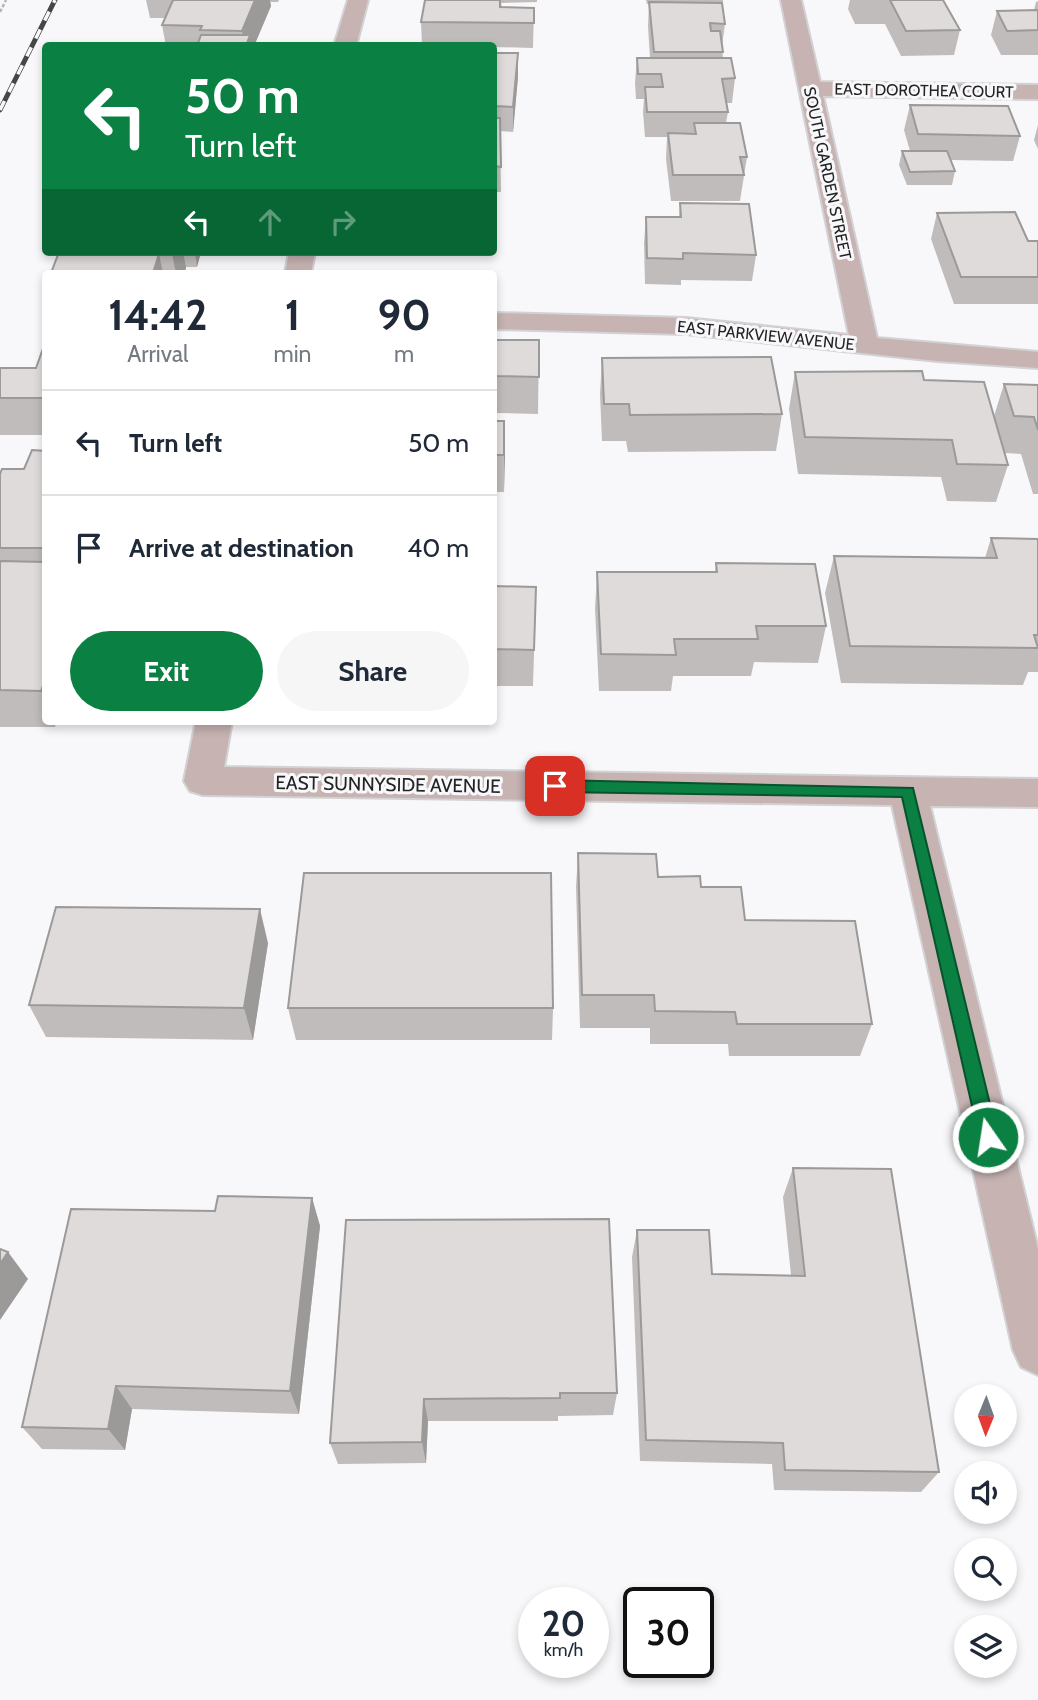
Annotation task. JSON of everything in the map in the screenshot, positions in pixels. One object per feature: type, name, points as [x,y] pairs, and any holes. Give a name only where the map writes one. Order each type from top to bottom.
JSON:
[{"type":"street","points":[[346,42],[358,0]]},
{"type":"street","name":"SOUTH GARDEN STREET","points":[[791,0],[865,345]]},
{"type":"street","name":"EAST DOROTHEA COURT","points":[[810,89],[1038,92]]},
{"type":"street","name":"EAST PARKVIEW AVENUE","points":[[497,321],[686,326],[1038,360]]},
{"type":"street","name":"EAST SUNNYSIDE AVENUE","points":[[213,725],[203,781],[1038,793]]},
{"type":"street","points":[[908,792],[1038,1350]]},
{"type":"path","points":[[0,12],[6,0]]},
{"type":"building","points":[[173,0],[255,0],[242,31],[200,30],[202,26],[162,25]]},
{"type":"building","points":[[425,0],[500,0],[500,7],[534,8],[534,23],[421,22]]},
{"type":"building","points":[[890,0],[943,0],[960,30],[906,31]]},
{"type":"building","points":[[649,2],[722,3],[725,24],[710,23],[711,31],[720,31],[723,52],[654,52]]},
{"type":"building","points":[[1038,10],[1038,30],[1007,31],[997,11]]},
{"type":"building","points":[[201,35],[250,35],[247,42],[198,42]]},
{"type":"building","points":[[497,53],[518,53],[513,107],[497,106]]},
{"type":"building","points":[[637,58],[731,58],[735,78],[722,79],[728,112],[647,112],[645,87],[663,87],[661,74],[638,74]]},
{"type":"building","points":[[910,105],[1008,106],[1020,136],[918,134]]},
{"type":"building","points":[[497,118],[500,118],[501,167],[497,166]]},
{"type":"building","points":[[694,123],[740,123],[747,157],[740,157],[744,175],[673,175],[668,133],[696,134]]},
{"type":"building","points":[[902,151],[947,151],[955,171],[910,172]]},
{"type":"building","points":[[680,203],[749,204],[756,255],[683,253],[683,259],[647,258],[646,217],[681,217]]},
{"type":"building","points":[[1015,212],[1028,241],[1038,241],[1038,277],[961,277],[937,213]]},
{"type":"building","points":[[57,256],[158,256],[154,270],[52,270]]},
{"type":"building","points":[[497,340],[539,340],[539,377],[497,376]]},
{"type":"building","points":[[42,351],[42,398],[0,398],[0,368],[36,368]]},
{"type":"building","points":[[771,357],[782,414],[630,415],[629,404],[604,404],[602,358]]},
{"type":"building","points":[[922,371],[924,380],[984,382],[1008,465],[957,464],[952,440],[805,437],[795,372]]},
{"type":"building","points":[[1004,384],[1038,385],[1038,430],[1034,417],[1014,416]]},
{"type":"building","points":[[497,421],[504,421],[504,455],[497,455]]},
{"type":"building","points":[[32,450],[42,451],[42,548],[0,548],[0,474],[2,469],[24,469]]},
{"type":"building","points":[[991,538],[1038,539],[1038,635],[1034,635],[1038,648],[850,646],[834,556],[997,558]]},
{"type":"building","points":[[0,561],[42,562],[42,688],[41,691],[0,690]]},
{"type":"building","points":[[716,563],[815,564],[826,626],[756,626],[758,639],[674,639],[676,655],[601,654],[597,572],[717,572]]},
{"type":"building","points":[[497,586],[536,587],[534,650],[497,649]]},
{"type":"building","points":[[578,853],[656,854],[658,877],[700,876],[701,887],[741,887],[745,920],[855,921],[872,1024],[737,1024],[735,1012],[655,1011],[654,995],[582,995]]},
{"type":"building","points":[[304,873],[551,873],[553,1008],[288,1008]]},
{"type":"building","points":[[56,907],[260,909],[244,1008],[29,1005]]},
{"type":"building","points":[[793,1168],[891,1169],[939,1472],[785,1470],[783,1443],[646,1440],[637,1230],[709,1230],[712,1274],[805,1276]]},
{"type":"building","points":[[218,1196],[312,1198],[290,1391],[116,1386],[108,1429],[22,1427],[71,1209],[215,1211]]},
{"type":"building","points":[[609,1219],[617,1393],[560,1393],[560,1398],[424,1399],[422,1442],[330,1443],[346,1220]]},
{"type":"building","points":[[0,1249],[8,1252],[0,1264]]},
{"type":"railway","points":[[0,110],[55,0]]},
{"type":"route","points":[[555,786],[908,792],[988,1137]]}]
